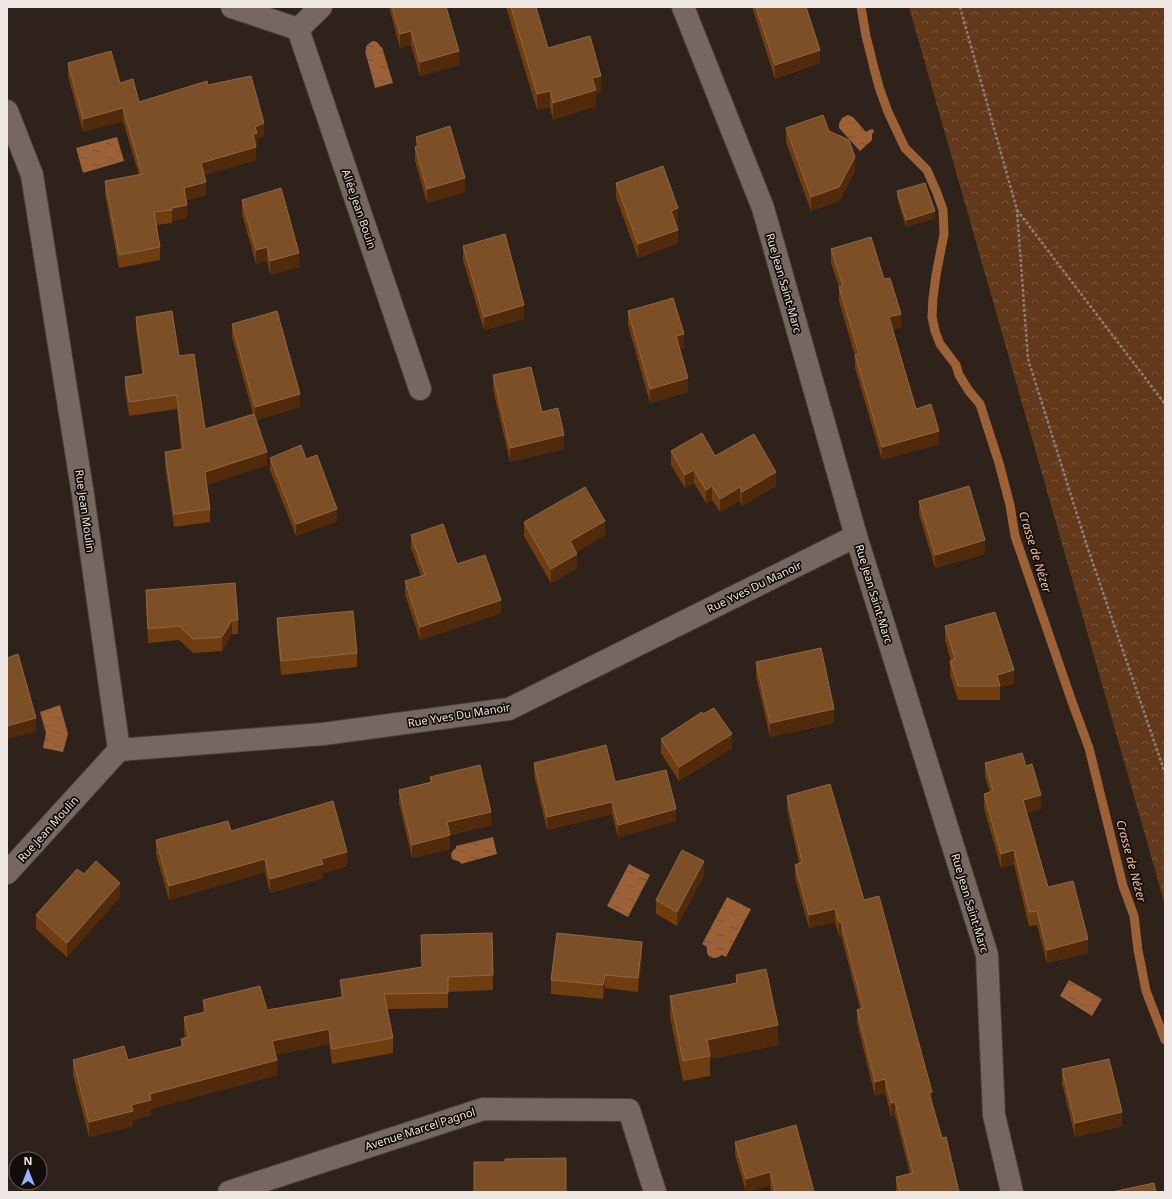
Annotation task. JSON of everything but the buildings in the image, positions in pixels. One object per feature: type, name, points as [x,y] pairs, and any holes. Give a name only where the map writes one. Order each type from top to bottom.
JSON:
[{"type":"street","points":[[232,7],[298,29],[321,7]]},
{"type":"street","name":"Rue Jean Saint-Marc","points":[[684,7],[763,208],[856,536],[987,955],[994,1115],[1012,1192]]},
{"type":"street","name":"Allée Jean Bouin","points":[[298,29],[420,389]]},
{"type":"street","name":"Rue Jean Moulin","points":[[7,111],[32,175],[83,495],[119,750],[7,874]]},
{"type":"street","name":"Rue Yves Du Manoir","points":[[119,750],[323,734],[509,709],[856,536]]},
{"type":"street","name":"Avenue Marcel Pagnol","points":[[228,1192],[483,1109],[629,1110],[655,1192]]},
{"type":"path","points":[[960,7],[1017,210],[1028,359],[1087,546],[1165,773]]},
{"type":"path","points":[[1017,210],[1165,404]]},
{"type":"green space","points":[[909,7],[1165,7],[1165,905]]},
{"type":"water","points":[[373,41],[377,42],[382,47],[393,83],[375,88],[365,51],[367,45]]},
{"type":"water","points":[[848,115],[853,117],[866,132],[873,129],[874,132],[872,134],[872,140],[860,151],[839,128],[842,118]]},
{"type":"water","points":[[117,137],[124,161],[83,173],[76,148]]},
{"type":"water","points":[[60,705],[68,734],[63,752],[43,748],[46,733],[40,712]]},
{"type":"water","points":[[493,837],[497,854],[461,864],[460,862],[452,859],[451,856],[456,846]]},
{"type":"water","points":[[629,864],[650,875],[628,917],[607,906]]},
{"type":"water","points":[[727,897],[751,909],[726,957],[722,955],[713,958],[707,954],[707,947],[702,944]]},
{"type":"water","points":[[1069,980],[1102,999],[1092,1016],[1060,996]]},
{"type":"waterway","name":"Crasse de Nézer","points":[[861,7],[874,68],[888,112],[905,148],[927,170],[943,210],[944,234],[933,298],[932,317],[935,331],[940,344],[956,365],[959,375],[969,391],[980,404],[999,463],[1010,505],[1015,536],[1089,748],[1123,886],[1134,916],[1138,950],[1146,991],[1165,1040]]}]
